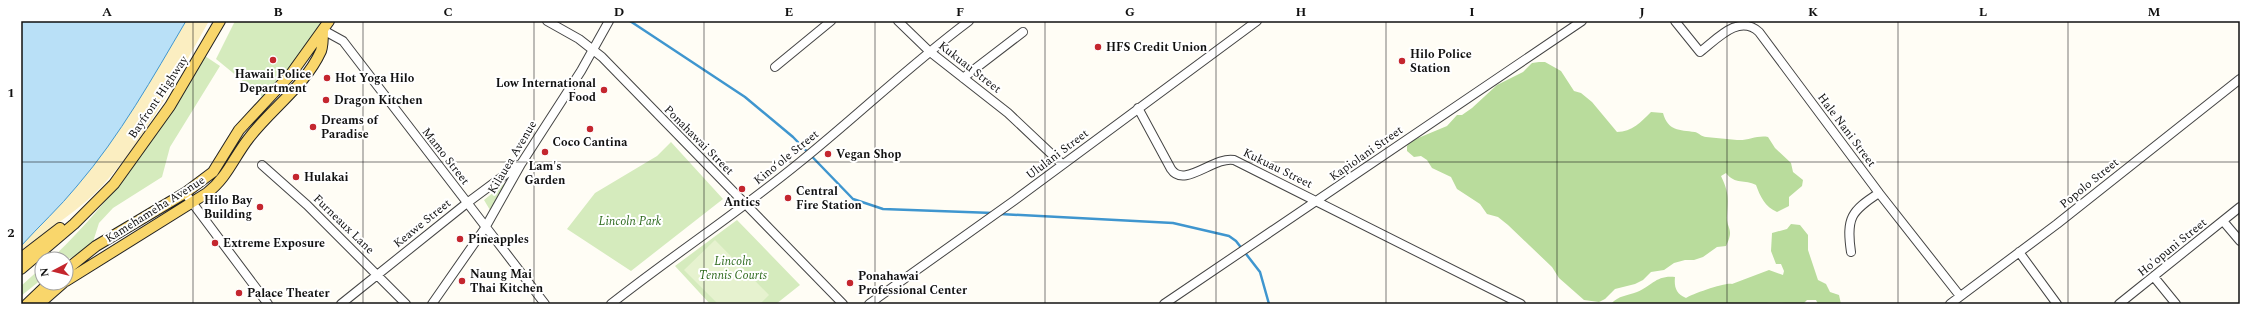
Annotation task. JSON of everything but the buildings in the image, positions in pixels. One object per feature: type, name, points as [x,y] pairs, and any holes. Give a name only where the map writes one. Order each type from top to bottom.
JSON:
[{"type":"main road","name":"Bayfront Highway","points":[[21,269],[74,224],[114,184],[170,106],[220,21]]},
{"type":"main road","name":"Kamehameha Avenue","points":[[74,264],[96,246],[185,193],[213,172],[239,130],[291,74],[326,25]]},
{"type":"main road","name":"Kamehameha Avenue","points":[[74,276],[192,202],[221,181],[248,138],[293,92],[322,50],[326,25]]},
{"type":"main road","name":"Bayfront Highway","points":[[21,258],[82,212],[114,184]]},
{"type":"main road","points":[[33,303],[43,291]]},
{"type":"main road","points":[[33,303],[51,291]]},
{"type":"street","name":"Ponahawai Street","points":[[548,21],[593,49],[843,304]]},
{"type":"street","points":[[775,67],[831,21]]},
{"type":"street","name":"Kukuau Street","points":[[898,21],[929,51],[1008,112],[1062,164]]},
{"type":"street","name":"Kinoʻole Street","points":[[611,304],[671,256],[746,204],[800,162],[929,51],[969,21]]},
{"type":"street","name":"Ululani Street","points":[[870,304],[1015,200],[1257,21]]},
{"type":"street","name":"Kapiolani Street","points":[[1164,304],[1230,257],[1318,201],[1582,21]]},
{"type":"street","name":"Hale Nani Street","points":[[1676,21],[1700,52],[1737,25],[1749,25],[1755,28],[1879,193],[1960,296]]},
{"type":"street","name":"Kilauea Avenue","points":[[432,304],[485,228],[520,164],[581,71],[609,22]]},
{"type":"street","name":"Mamo Street","points":[[326,25],[343,42],[545,304]]},
{"type":"street","points":[[963,78],[1023,32]]},
{"type":"street","name":"Popolo Street","points":[[1950,304],[2019,252],[2240,79]]},
{"type":"street","name":"Kukuau Street","points":[[1138,108],[1171,169],[1176,175],[1186,176],[1219,161],[1230,159],[1318,201],[1505,301],[1521,304]]},
{"type":"street","name":"Keawe Street","points":[[341,304],[467,203],[520,164]]},
{"type":"street","name":"Furneaux Lane","points":[[262,165],[307,205],[406,304]]},
{"type":"street","points":[[185,193],[220,237],[268,304]]},
{"type":"street","points":[[1851,252],[1848,227],[1852,216],[1864,203],[1879,193]]},
{"type":"street","name":"Ho'opuni Street","points":[[2119,304],[2240,207]]},
{"type":"street","points":[[2223,221],[2240,241]]},
{"type":"street","points":[[2019,252],[2057,304]]},
{"type":"street","points":[[2154,277],[2176,304]]},
{"type":"green space","points":[[235,21],[322,21],[286,78],[266,100],[216,59]]},
{"type":"green space","points":[[205,56],[220,66],[170,147],[162,177],[113,208],[99,223],[91,248],[74,256],[74,251],[59,251],[95,213],[116,188],[154,137]]},
{"type":"green space","points":[[1545,62],[1561,71],[1574,91],[1581,93],[1592,102],[1617,132],[1622,132],[1632,128],[1640,123],[1651,112],[1663,113],[1668,123],[1675,128],[1695,132],[1705,137],[1741,140],[1768,137],[1775,148],[1791,163],[1793,172],[1803,180],[1802,186],[1789,197],[1789,206],[1777,212],[1766,204],[1756,185],[1733,179],[1726,173],[1721,176],[1727,195],[1727,220],[1730,232],[1729,240],[1726,246],[1717,247],[1703,257],[1674,263],[1664,270],[1651,272],[1643,280],[1635,284],[1615,289],[1605,299],[1599,302],[1584,300],[1559,278],[1552,267],[1508,225],[1498,217],[1487,214],[1480,204],[1457,189],[1451,177],[1432,168],[1427,160],[1421,156],[1414,157],[1407,151],[1407,146],[1411,141],[1447,126],[1457,115],[1462,115],[1472,108],[1497,85],[1523,72],[1532,63]]},
{"type":"green space","name":"Lincoln Park","points":[[671,142],[723,199],[631,271],[567,229],[595,193],[657,156]]},
{"type":"green space","points":[[505,183],[506,184],[490,210],[484,200]]},
{"type":"green space","name":"Lincoln Tennis Courts","points":[[737,220],[800,285],[776,304],[710,304],[675,266]]},
{"type":"green space","points":[[1791,224],[1800,225],[1808,235],[1808,250],[1818,280],[1826,284],[1830,292],[1839,295],[1841,304],[1818,304],[1816,300],[1807,300],[1803,304],[1611,304],[1620,297],[1642,290],[1663,278],[1675,277],[1676,290],[1686,298],[1716,286],[1732,284],[1769,270],[1783,275],[1784,271],[1781,264],[1776,264],[1771,251],[1772,233],[1787,229]]},
{"type":"green space","points":[[715,240],[769,295],[760,304],[718,304],[684,270]]},
{"type":"green space","points":[[34,274],[34,285],[21,296],[21,286]]},
{"type":"sand","points":[[186,21],[209,21],[173,85],[134,147],[94,194],[65,218],[24,248],[21,248],[30,234],[78,185],[108,145],[161,63]]},
{"type":"water","points":[[21,21],[186,21],[122,127],[108,147],[57,209],[21,246]]},
{"type":"waterway","points":[[630,21],[745,97],[793,137],[853,199],[883,209],[993,213]]},
{"type":"waterway","points":[[1000,214],[1173,223],[1229,236],[1236,241],[1260,272],[1269,304]]},
{"type":"place","name":"HFS Credit Union","points":[[1098,47]]},
{"type":"place","name":"Hawaii Police Department","points":[[273,60]]},
{"type":"place","name":"Hilo Police Station","points":[[1402,61]]},
{"type":"place","name":"Hot Yoga Hilo","points":[[327,78]]},
{"type":"place","name":"Low International Food","points":[[604,90]]},
{"type":"place","name":"Dragon Kitchen","points":[[326,100]]},
{"type":"place","name":"Dreams of Paradise","points":[[313,127]]},
{"type":"place","name":"Coco Cantina","points":[[590,129]]},
{"type":"place","name":"Lam's Garden","points":[[545,152]]},
{"type":"place","name":"Vegan Shop","points":[[828,154]]},
{"type":"place","name":"Hulakai","points":[[296,177]]},
{"type":"place","name":"Antics","points":[[742,189]]},
{"type":"place","name":"Central Fire Station","points":[[788,198]]},
{"type":"place","name":"Hilo Bay Building","points":[[260,207]]},
{"type":"place","name":"Pineapples","points":[[460,239]]},
{"type":"place","name":"Extreme Exposure","points":[[215,243]]},
{"type":"place","name":"Naung Mai Thai Kitchen","points":[[462,281]]},
{"type":"place","name":"Ponahawai Professional Center","points":[[850,283]]},
{"type":"place","name":"Palace Theater","points":[[239,293]]}]
